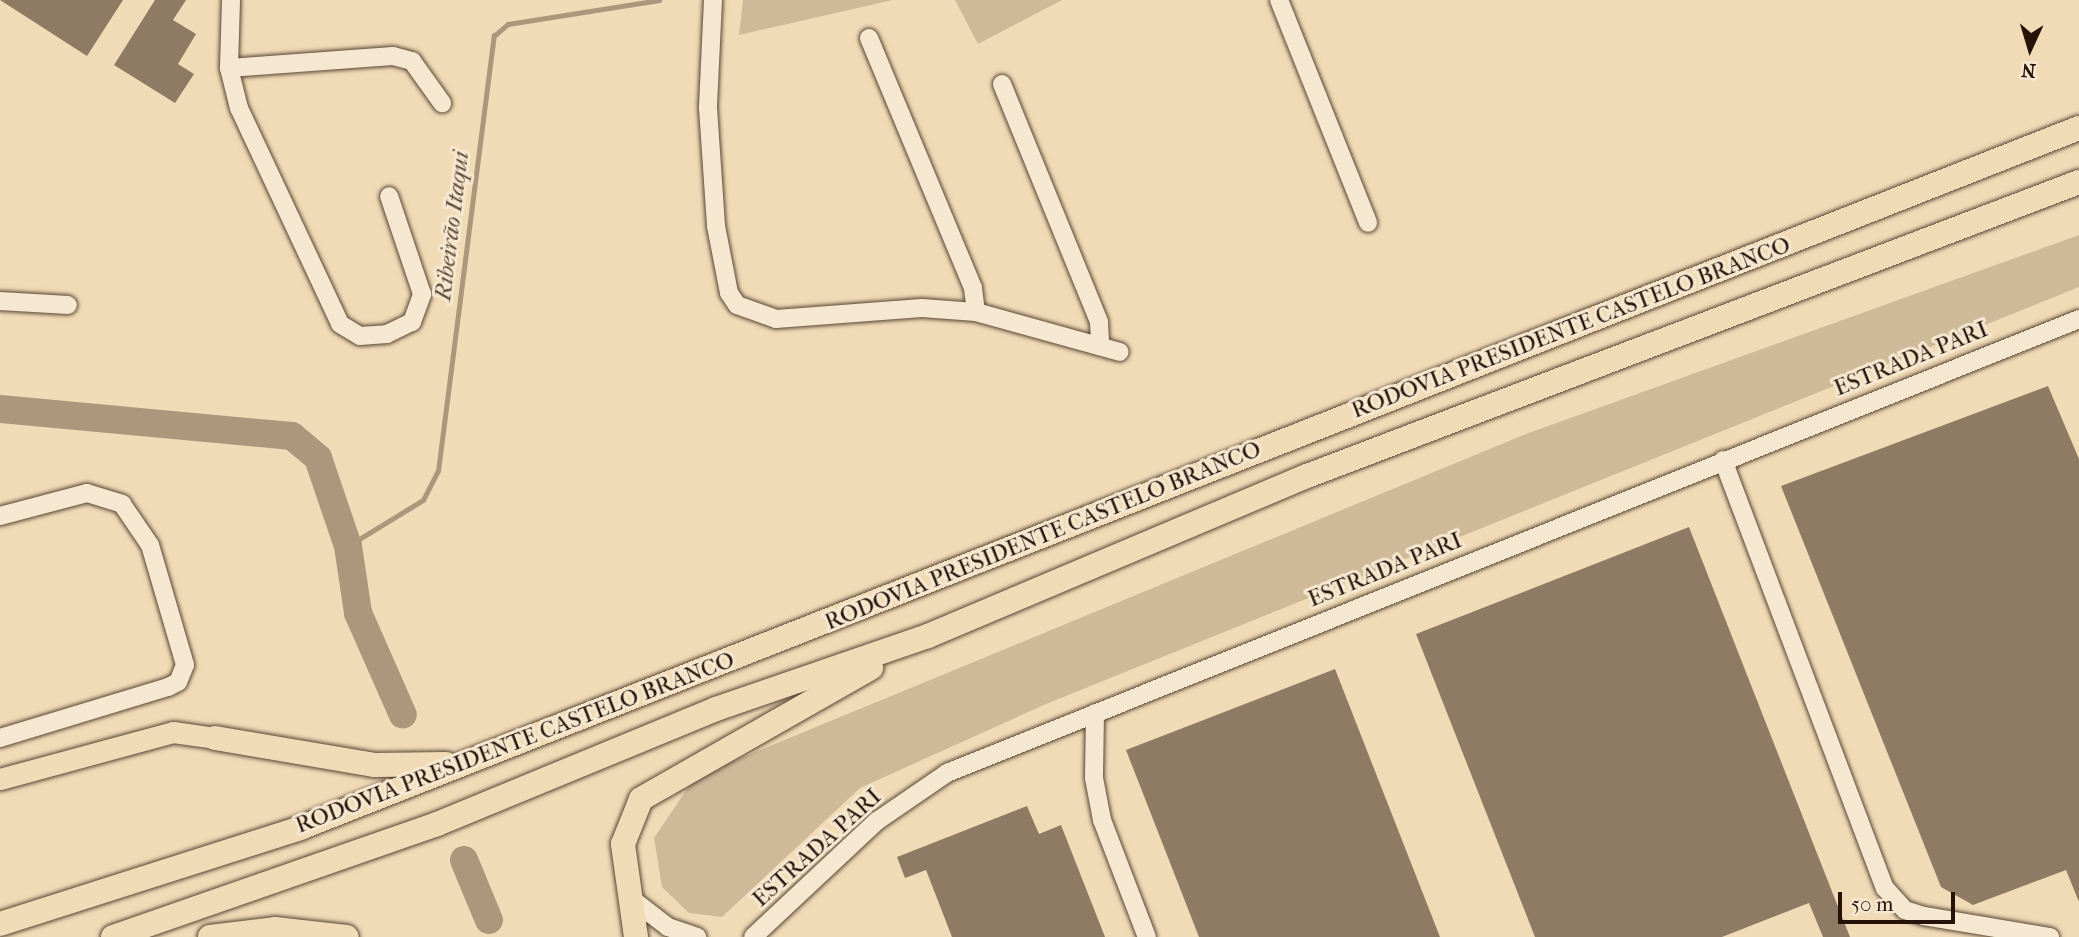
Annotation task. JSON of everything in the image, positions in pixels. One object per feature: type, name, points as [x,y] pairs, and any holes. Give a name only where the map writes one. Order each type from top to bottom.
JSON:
[{"type":"highway","name":"RODOVIA PRESIDENTE CASTELO BRANCO","points":[[0,924],[300,828],[2079,128]]},
{"type":"highway","name":"RODOVIA PRESIDENTE CASTELO BRANCO","points":[[113,937],[437,824],[716,709],[928,636],[1307,476],[1996,218],[2079,182]]},
{"type":"highway","points":[[1996,218],[2079,197]]},
{"type":"highway","points":[[636,936],[627,896],[623,844],[641,799],[928,636]]},
{"type":"highway","points":[[215,738],[374,765],[467,763]]},
{"type":"highway","points":[[211,937],[275,929],[347,937]]},
{"type":"main road","points":[[0,779],[173,732],[215,738]]},
{"type":"lane","points":[[231,0],[229,68],[239,108],[340,324],[360,336],[387,334],[412,322],[422,294],[389,196]]},
{"type":"lane","points":[[713,0],[708,108],[716,226],[729,293],[737,305],[776,319],[922,308],[976,312],[1100,344],[1120,352]]},
{"type":"lane","points":[[1279,0],[1368,223]]},
{"type":"lane","points":[[869,38],[973,288],[976,312]]},
{"type":"lane","points":[[229,68],[393,56],[412,61],[442,103]]},
{"type":"lane","points":[[1002,84],[1099,322],[1100,344]]},
{"type":"lane","points":[[0,300],[68,304]]},
{"type":"lane","name":"ESTRADA PARI","points":[[753,937],[877,821],[947,773],[2079,319]]},
{"type":"lane","points":[[1723,460],[1885,888],[1905,910],[1924,916],[2050,937]]},
{"type":"lane","points":[[0,516],[87,493],[122,504],[150,545],[185,665],[178,682],[167,687],[0,738]]},
{"type":"lane","points":[[1095,713],[1094,778],[1102,820],[1147,937]]},
{"type":"lane","points":[[627,896],[668,927],[697,937]]},
{"type":"shaded area","points":[[743,0],[893,0],[739,35]]},
{"type":"shaded area","points":[[955,0],[1062,0],[978,44]]},
{"type":"shaded area","points":[[2079,235],[2079,287],[1046,704],[860,788],[722,917],[689,913],[662,887],[654,838],[695,777],[1526,434]]},
{"type":"building","points":[[0,0],[123,0],[87,56]]},
{"type":"building","points":[[155,0],[186,0],[173,20],[196,34],[178,64],[194,74],[175,103],[114,65]]},
{"type":"building","points":[[2048,386],[2079,459],[2079,902],[2066,870],[1973,905],[1941,887],[1781,486]]},
{"type":"building","points":[[1689,527],[1850,937],[1823,937],[1809,903],[1722,937],[1535,937],[1416,634]]},
{"type":"building","points":[[1335,669],[1440,937],[1199,937],[1126,750]]},
{"type":"building","points":[[1027,806],[1039,834],[1061,825],[1105,937],[952,937],[926,870],[905,878],[897,857]]},
{"type":"waterway","name":"Ribeirão Itaqui","points":[[348,546],[423,500],[438,471],[494,36],[508,24],[659,0]]},
{"type":"waterway","points":[[0,409],[292,436],[318,458],[348,546],[358,613],[403,715]]},
{"type":"waterway","points":[[464,860],[489,920]]}]
